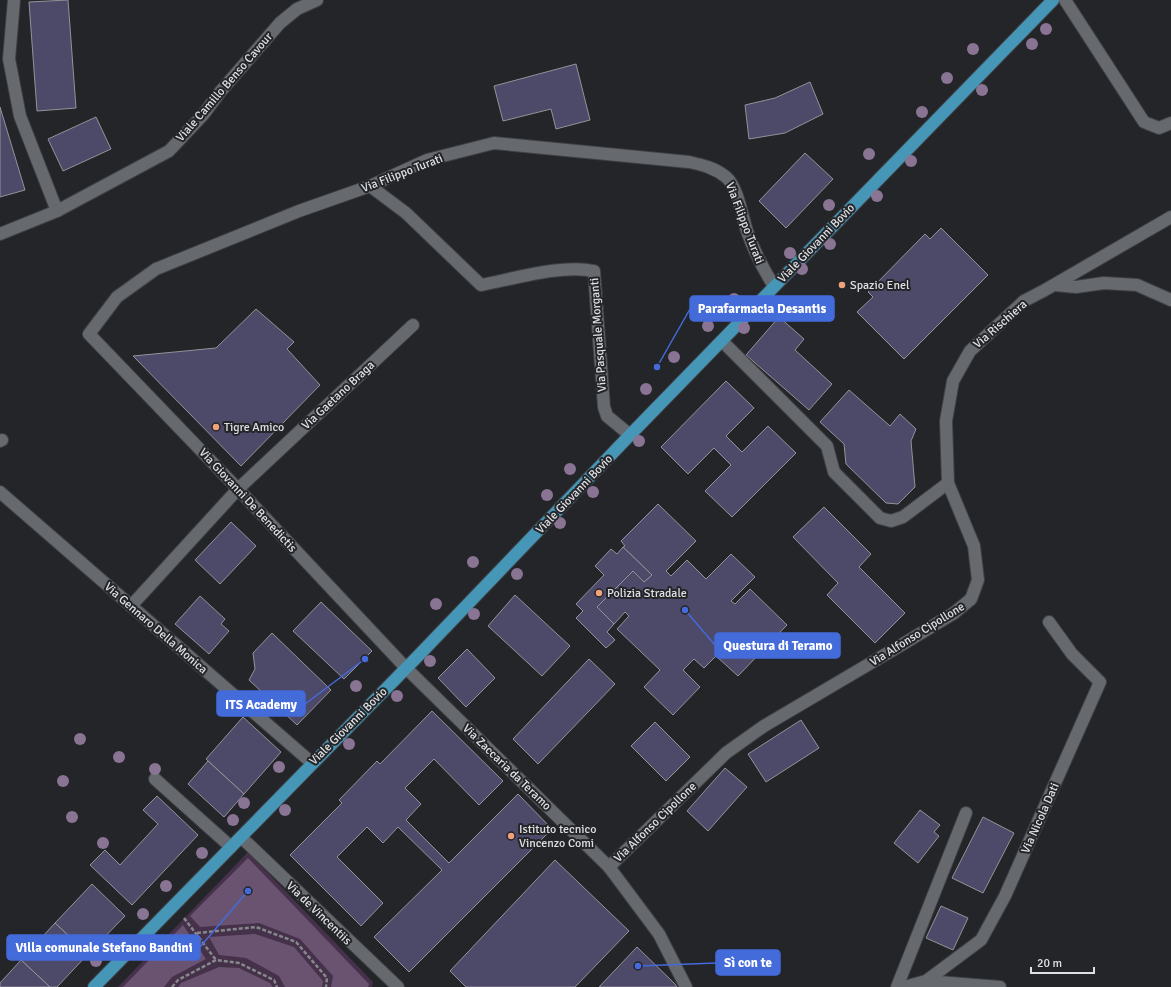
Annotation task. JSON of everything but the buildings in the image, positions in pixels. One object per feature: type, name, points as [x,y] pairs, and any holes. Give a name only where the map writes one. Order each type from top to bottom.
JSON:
[{"type":"main road","name":"Viale Giovanni Bovio","points":[[94,987],[406,668],[774,286],[1053,0]]},
{"type":"street","points":[[14,0],[9,59],[20,116],[57,211]]},
{"type":"street","name":"Viale Camillo Benso Cavour","points":[[0,234],[57,211],[169,151],[203,116],[220,92],[280,23],[298,9],[317,0]]},
{"type":"street","points":[[1064,0],[1144,122],[1159,128],[1171,123]]},
{"type":"street","name":"Via Filippo Turati","points":[[89,334],[117,297],[156,269],[299,211],[370,186],[427,160],[494,143],[690,162],[712,167],[727,178],[735,193],[760,265],[774,286]]},
{"type":"street","name":"Via Pasquale Morganti","points":[[370,186],[406,213],[481,285],[567,269],[582,268],[594,271],[604,407],[607,416],[630,435]]},
{"type":"street","name":"Via Rischiera","points":[[948,483],[946,421],[953,381],[970,351],[1024,301],[1055,285],[1171,217]]},
{"type":"street","points":[[1055,285],[1076,286],[1104,283],[1137,285],[1171,300]]},
{"type":"street","name":"Via Gaetano Braga","points":[[131,606],[238,489],[413,325]]},
{"type":"street","name":"Via Giovanni De Benedictis","points":[[89,334],[238,489],[406,668]]},
{"type":"street","points":[[722,341],[827,446],[834,472],[880,518],[891,521],[903,517],[948,483]]},
{"type":"street","name":"Via Alfonso Cipollone","points":[[609,867],[726,753],[764,726],[954,613],[971,599],[978,580],[974,546],[948,483]]},
{"type":"street","name":"Via Gennaro Della Monica","points":[[0,492],[312,763]]},
{"type":"street","name":"Via Nicola Dati","points":[[904,987],[926,981],[981,940],[1005,896],[1100,682],[1072,654],[1049,622]]},
{"type":"street","name":"Via Zaccaria da Teramo","points":[[406,668],[609,867],[659,934],[686,987]]},
{"type":"street","points":[[155,779],[231,847]]},
{"type":"street","points":[[897,987],[966,813]]},
{"type":"street","name":"Via de Vincentiis","points":[[241,837],[398,987]]},
{"type":"street","points":[[926,981],[1000,987]]},
{"type":"path","points":[[173,906],[197,934],[216,960]]},
{"type":"path","points":[[197,934],[256,927],[296,942],[327,978],[326,987]]},
{"type":"path","points":[[172,987],[178,980],[216,960],[239,963],[274,980],[277,987]]},
{"type":"shaded area","points":[[248,852],[373,982],[372,987],[118,987]]},
{"type":"shaded area","points":[[248,858],[369,984],[368,987],[331,987],[333,976],[300,939],[259,923],[200,927],[190,916]]},
{"type":"shaded area","points":[[183,925],[206,959],[172,977],[164,987],[123,987]]},
{"type":"shaded area","points":[[255,934],[294,947],[323,981],[322,987],[285,987],[279,976],[246,958],[219,955],[209,937]]},
{"type":"shaded area","points":[[219,967],[239,968],[270,983],[273,987],[178,987],[181,983]]},
{"type":"place","name":"Spazio Enel","points":[[842,285]]},
{"type":"place","name":"Parafarmacia Desantis","points":[[657,367]]},
{"type":"place","name":"Tigre Amico","points":[[216,427]]},
{"type":"place","name":"Polizia Stradale","points":[[599,593]]},
{"type":"place","name":"Questura di Teramo","points":[[685,610]]},
{"type":"place","name":"ITS Academy","points":[[365,659]]},
{"type":"place","name":"Istituto tecnico Vincenzo Comi","points":[[511,836]]},
{"type":"place","name":"Villa comunale Stefano Bandini","points":[[248,891]]},
{"type":"place","name":"Sì con te","points":[[638,966]]}]
